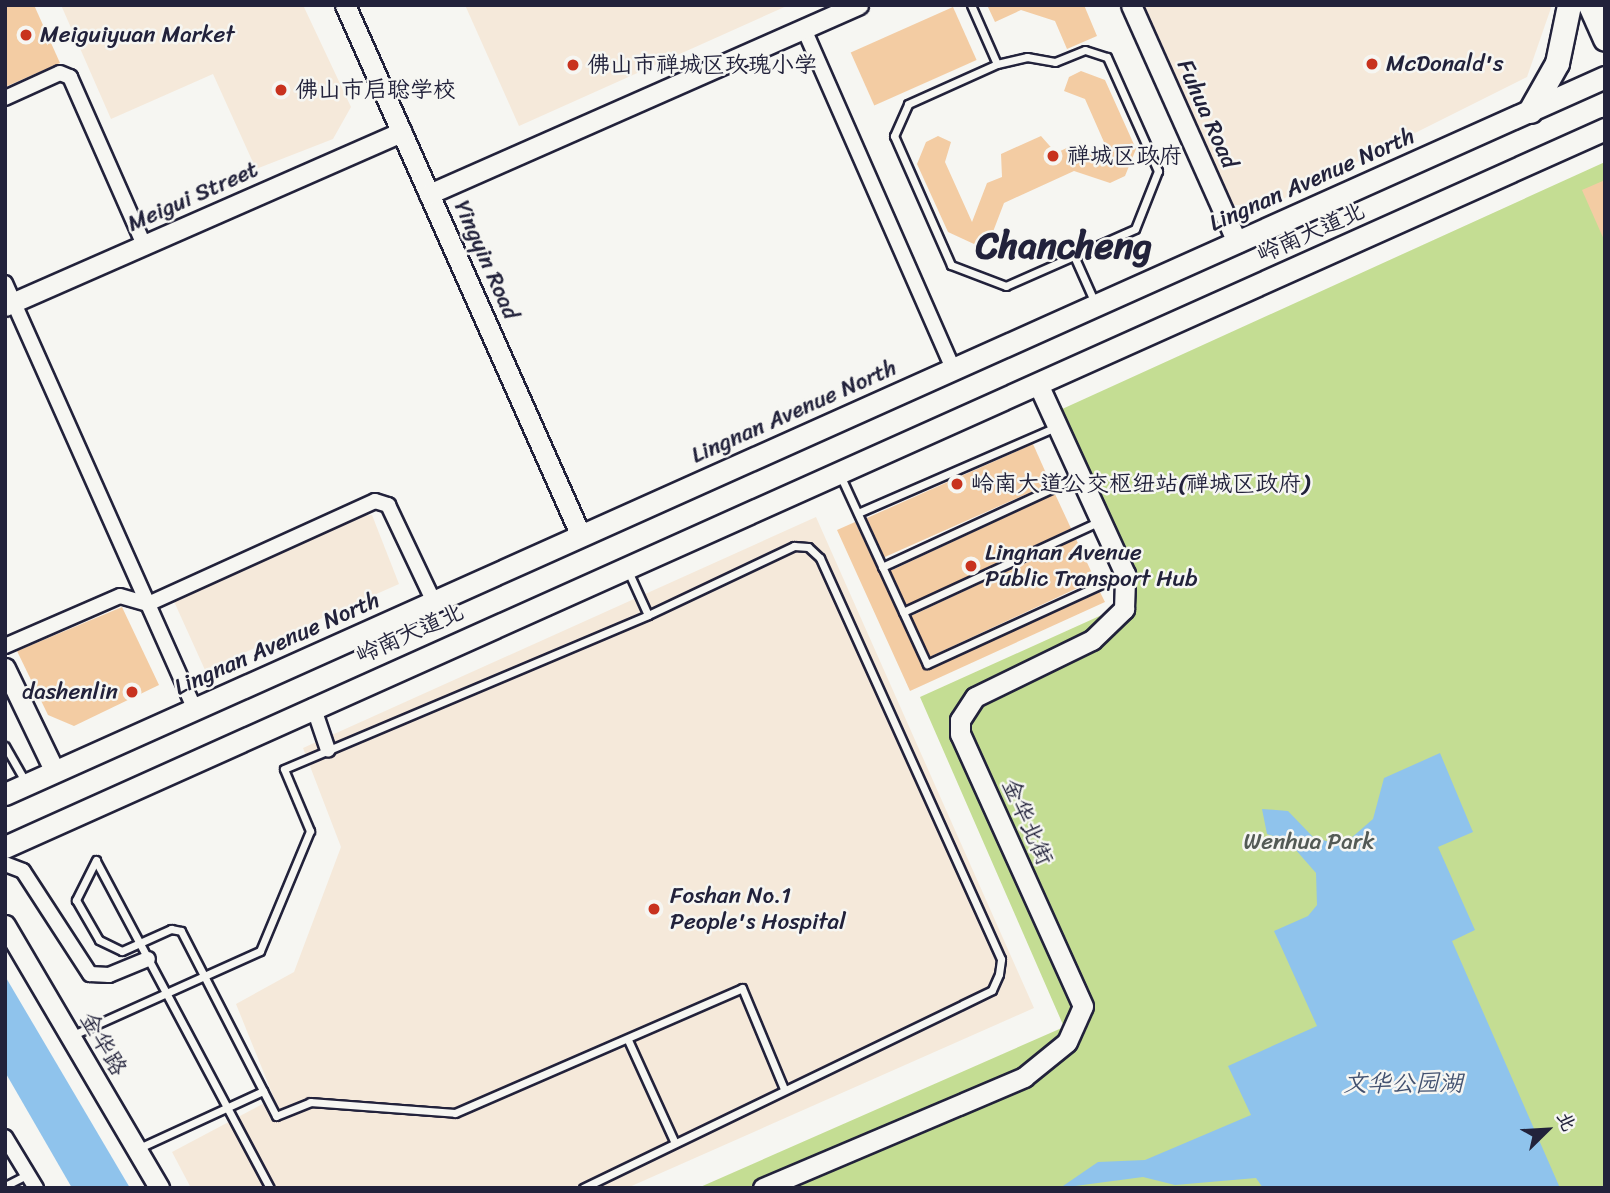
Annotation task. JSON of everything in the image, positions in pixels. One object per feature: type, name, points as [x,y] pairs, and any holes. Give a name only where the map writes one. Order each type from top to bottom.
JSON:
[{"type":"main road","points":[[1530,111],[1557,63],[1569,5]]},
{"type":"main road","name":"Lingnan Avenue North","points":[[5,794],[1605,77]]},
{"type":"main road","name":"岭南大道北","points":[[5,847],[313,706],[1605,129]]},
{"type":"street","name":"Yingyin Road","points":[[345,5],[581,536]]},
{"type":"street","points":[[429,194],[858,5]]},
{"type":"street","name":"Fuhua Road","points":[[1131,5],[1237,242]]},
{"type":"street","points":[[804,29],[953,369]]},
{"type":"street","points":[[5,98],[60,73],[70,77],[144,245]]},
{"type":"street","name":"Meigui Street","points":[[9,304],[401,132]]},
{"type":"street","points":[[5,283],[9,304],[195,709]]},
{"type":"street","name":"金华北街","points":[[763,1188],[1024,1077],[1067,1042],[1083,1006],[960,734],[960,720],[990,686],[1106,631],[1124,609],[1125,574],[1038,384]]},
{"type":"street","points":[[5,646],[120,596],[148,604],[374,501],[388,505],[434,602]]},
{"type":"street","points":[[5,668],[55,772]]},
{"type":"street","points":[[313,706],[328,750]]},
{"type":"street","points":[[5,864],[23,871],[90,974],[108,975],[148,959]]},
{"type":"street","name":"金华路","points":[[5,925],[159,1188]]},
{"type":"street","points":[[5,1137],[32,1181]]},
{"type":"lane","points":[[971,5],[997,64]]},
{"type":"lane","points":[[1085,50],[1107,57],[1158,172],[1135,229],[1006,286],[951,265],[894,136],[908,104],[997,64],[1027,57],[1055,62],[1085,50]]},
{"type":"lane","points":[[1074,256],[1096,305]]},
{"type":"lane","points":[[858,513],[1058,426]]},
{"type":"lane","points":[[839,472],[927,664],[1125,574]]},
{"type":"lane","points":[[882,567],[1080,475]]},
{"type":"lane","points":[[903,612],[1101,521]]},
{"type":"lane","points":[[71,1037],[260,951],[310,831],[284,769],[648,615],[794,546],[808,547],[820,558],[1000,959],[992,990],[674,1141],[583,1188]]},
{"type":"lane","points":[[627,567],[648,615]]},
{"type":"lane","points":[[5,746],[27,784]]},
{"type":"lane","points":[[270,1188],[225,1108],[140,943],[96,860],[76,900],[108,950],[140,943],[181,931],[276,1116],[310,1102],[455,1113],[628,1040],[742,988],[784,1089]]},
{"type":"lane","points":[[628,1040],[674,1141]]},
{"type":"lane","points":[[136,1149],[263,1091]]},
{"type":"lane","points":[[5,1186],[32,1181]]},
{"type":"shaded area","name":"佛山市启聪学校","points":[[61,5],[303,5],[351,107],[333,139],[256,169],[213,74],[111,119]]},
{"type":"shaded area","name":"佛山市禅城区玫瑰小学","points":[[465,5],[789,5],[519,126]]},
{"type":"shaded area","points":[[1143,5],[1552,5],[1527,77],[1269,206],[1233,205]]},
{"type":"shaded area","points":[[372,515],[399,584],[205,670],[172,597],[347,517]]},
{"type":"shaded area","name":"Foshan No.1 People's Hospital","points":[[816,517],[1034,1008],[627,1188],[191,1188],[172,1152],[274,1098],[236,1004],[294,972],[341,847],[303,748]]},
{"type":"green space","name":"Wenhua Park","points":[[1605,162],[1605,1188],[698,1188],[1064,1027],[920,697],[1135,600],[1134,580],[1060,410]]},
{"type":"water","name":"文华公园湖","points":[[1440,753],[1473,832],[1438,847],[1475,930],[1452,941],[1560,1188],[1263,1188],[1256,1178],[1175,1185],[1143,1177],[1060,1188],[1098,1162],[1145,1160],[1251,1115],[1228,1066],[1317,1026],[1274,931],[1308,916],[1317,905],[1316,873],[1288,841],[1267,834],[1262,809],[1288,811],[1313,837],[1333,843],[1350,839],[1373,819],[1384,778]]},
{"type":"water","points":[[5,976],[130,1188],[72,1188],[5,1072]]},
{"type":"building","name":"Meiguiyuan Market","points":[[5,5],[34,5],[60,63],[5,87]]},
{"type":"building","points":[[987,5],[1084,5],[1097,36],[1067,49],[1055,21],[1021,10],[995,22]]},
{"type":"building","points":[[953,7],[977,60],[874,106],[851,53]]},
{"type":"building","name":"禅城区政府","points":[[1081,71],[1105,80],[1136,149],[1125,176],[1110,183],[1074,171],[1004,203],[991,237],[974,244],[948,232],[917,164],[926,142],[938,136],[951,142],[945,162],[972,222],[987,183],[1002,177],[1001,154],[1041,136],[1056,153],[1071,146],[1111,158],[1085,99],[1064,91],[1069,77]]},
{"type":"building","points":[[1605,180],[1605,242],[1582,190]]},
{"type":"building","points":[[1033,444],[1050,483],[884,557],[867,518]]},
{"type":"building","points":[[1055,494],[1071,528],[906,605],[890,571]]},
{"type":"building","points":[[855,522],[926,670],[1100,592],[1105,602],[910,691],[837,530]]},
{"type":"building","points":[[1076,539],[1095,580],[930,657],[911,616]]},
{"type":"building","points":[[122,607],[159,685],[74,726],[48,715],[17,651]]},
{"type":"place","name":"Meiguiyuan Market","points":[[26,35]]},
{"type":"place","name":"McDonald's","points":[[1372,64]]},
{"type":"place","name":"佛山市禅城区玫瑰小学","points":[[573,65]]},
{"type":"place","name":"佛山市启聪学校","points":[[281,90]]},
{"type":"place","name":"禅城区政府","points":[[1053,156]]},
{"type":"place","name":"岭南大道公交枢纽站(禅城区政府)","points":[[957,484]]},
{"type":"place","name":"Lingnan Avenue Public Transport Hub","points":[[971,566]]},
{"type":"place","name":"dashenlin","points":[[132,692]]},
{"type":"place","name":"Foshan No.1 People's Hospital","points":[[654,909]]},
{"type":"district","name":"Chancheng","points":[[1064,246]]}]
